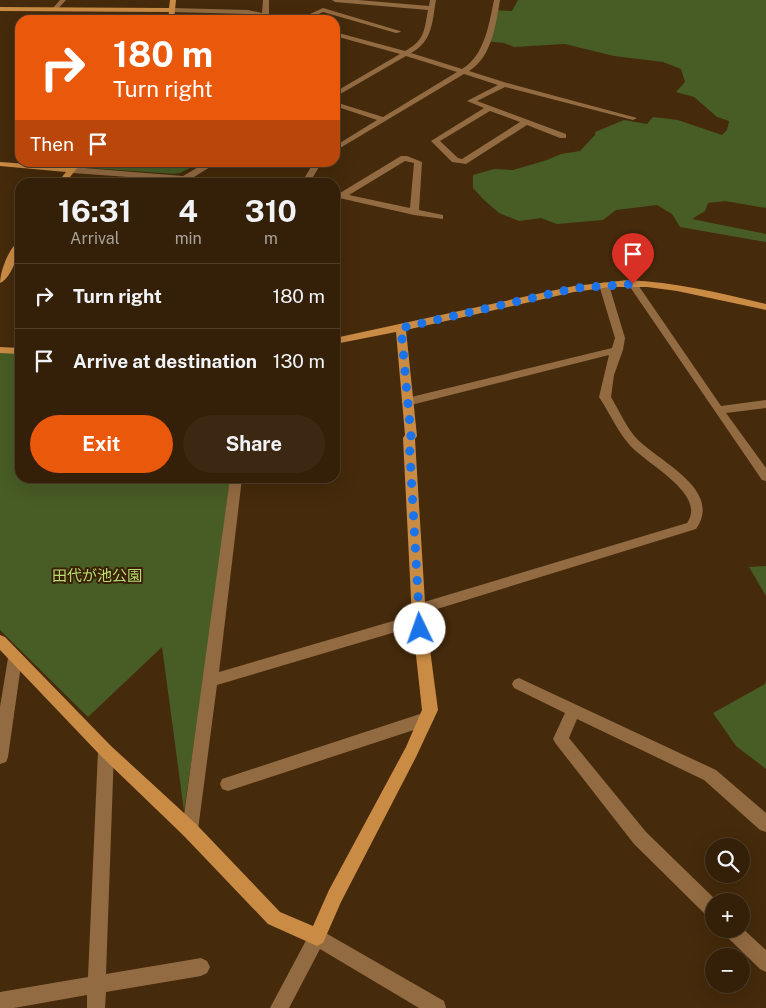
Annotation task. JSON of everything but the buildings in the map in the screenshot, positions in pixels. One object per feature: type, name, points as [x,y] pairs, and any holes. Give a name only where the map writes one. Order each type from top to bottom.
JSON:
[{"type":"street","points":[[54,9],[63,0]]},
{"type":"street","points":[[172,15],[174,0]]},
{"type":"street","points":[[265,15],[266,0]]},
{"type":"street","points":[[335,0],[432,8]]},
{"type":"street","points":[[340,92],[419,46],[426,36],[433,0]]},
{"type":"street","points":[[340,146],[470,67],[484,53],[497,0]]},
{"type":"street","points":[[387,12],[392,5]]},
{"type":"street","points":[[0,9],[224,10],[253,15]]},
{"type":"street","points":[[223,15],[224,10]]},
{"type":"street","points":[[312,15],[323,10],[398,32]]},
{"type":"street","points":[[377,25],[382,18]]},
{"type":"street","points":[[340,35],[504,84],[633,118]]},
{"type":"street","points":[[504,84],[472,101],[563,136]]},
{"type":"street","points":[[340,106],[382,119]]},
{"type":"street","points":[[490,108],[435,141],[455,160],[463,162],[526,122]]},
{"type":"street","points":[[340,195],[404,158],[418,162],[414,212]]},
{"type":"street","points":[[0,164],[15,165]]},
{"type":"street","points":[[36,167],[172,178]]},
{"type":"street","points":[[65,178],[74,167]]},
{"type":"street","points":[[186,178],[205,167]]},
{"type":"street","points":[[308,178],[315,167]]},
{"type":"street","points":[[340,196],[440,217]]},
{"type":"street","points":[[1,278],[15,253]]},
{"type":"street","points":[[633,284],[718,410],[766,477]]},
{"type":"street","points":[[340,340],[576,288],[604,285],[648,284],[706,292],[766,307]]},
{"type":"street","points":[[209,681],[691,526],[695,521],[698,503],[696,497],[689,489],[632,442],[606,397],[609,375],[618,350],[620,338],[604,285]]},
{"type":"street","points":[[279,1008],[317,938],[335,896],[412,752],[430,710],[419,614],[401,328]]},
{"type":"street","points":[[0,350],[15,350]]},
{"type":"street","points":[[407,402],[618,350]]},
{"type":"street","points":[[718,410],[766,404]]},
{"type":"street","points":[[190,830],[235,483]]},
{"type":"street","points":[[0,641],[106,751],[190,830],[274,918],[317,938],[438,1008]]},
{"type":"street","points":[[0,757],[15,658]]},
{"type":"street","points":[[519,684],[710,775],[766,824]]},
{"type":"street","points":[[574,710],[561,739],[640,838],[705,902]]},
{"type":"street","points":[[228,784],[426,719]]},
{"type":"street","points":[[96,1008],[106,751]]},
{"type":"street","points":[[740,938],[766,963]]},
{"type":"street","points":[[0,1001],[201,967]]},
{"type":"green space","points":[[518,0],[766,0],[766,208],[725,201],[708,203],[705,211],[692,219],[766,234],[766,242],[680,227],[672,214],[657,205],[616,210],[603,220],[557,224],[541,218],[519,221],[499,213],[483,199],[473,188],[473,175],[494,169],[513,170],[561,154],[580,151],[595,135],[595,132],[624,120],[647,124],[653,117],[678,120],[722,135],[727,130],[729,121],[717,117],[694,97],[676,92],[685,82],[681,69],[663,62],[614,56],[565,44],[514,47],[504,43],[485,41],[494,10],[512,11]]},
{"type":"green space","points":[[89,167],[192,167],[174,174]]},
{"type":"green space","name":"田代が池公園","points":[[0,353],[15,353],[15,483],[229,483],[213,617],[184,811],[162,647],[88,717],[0,630]]},
{"type":"green space","points":[[766,566],[766,596],[749,567]]},
{"type":"green space","points":[[766,681],[766,769],[736,746],[713,713],[765,684]]},
{"type":"route","points":[[420,629],[409,438],[411,436],[401,328],[576,288],[633,284]]}]
